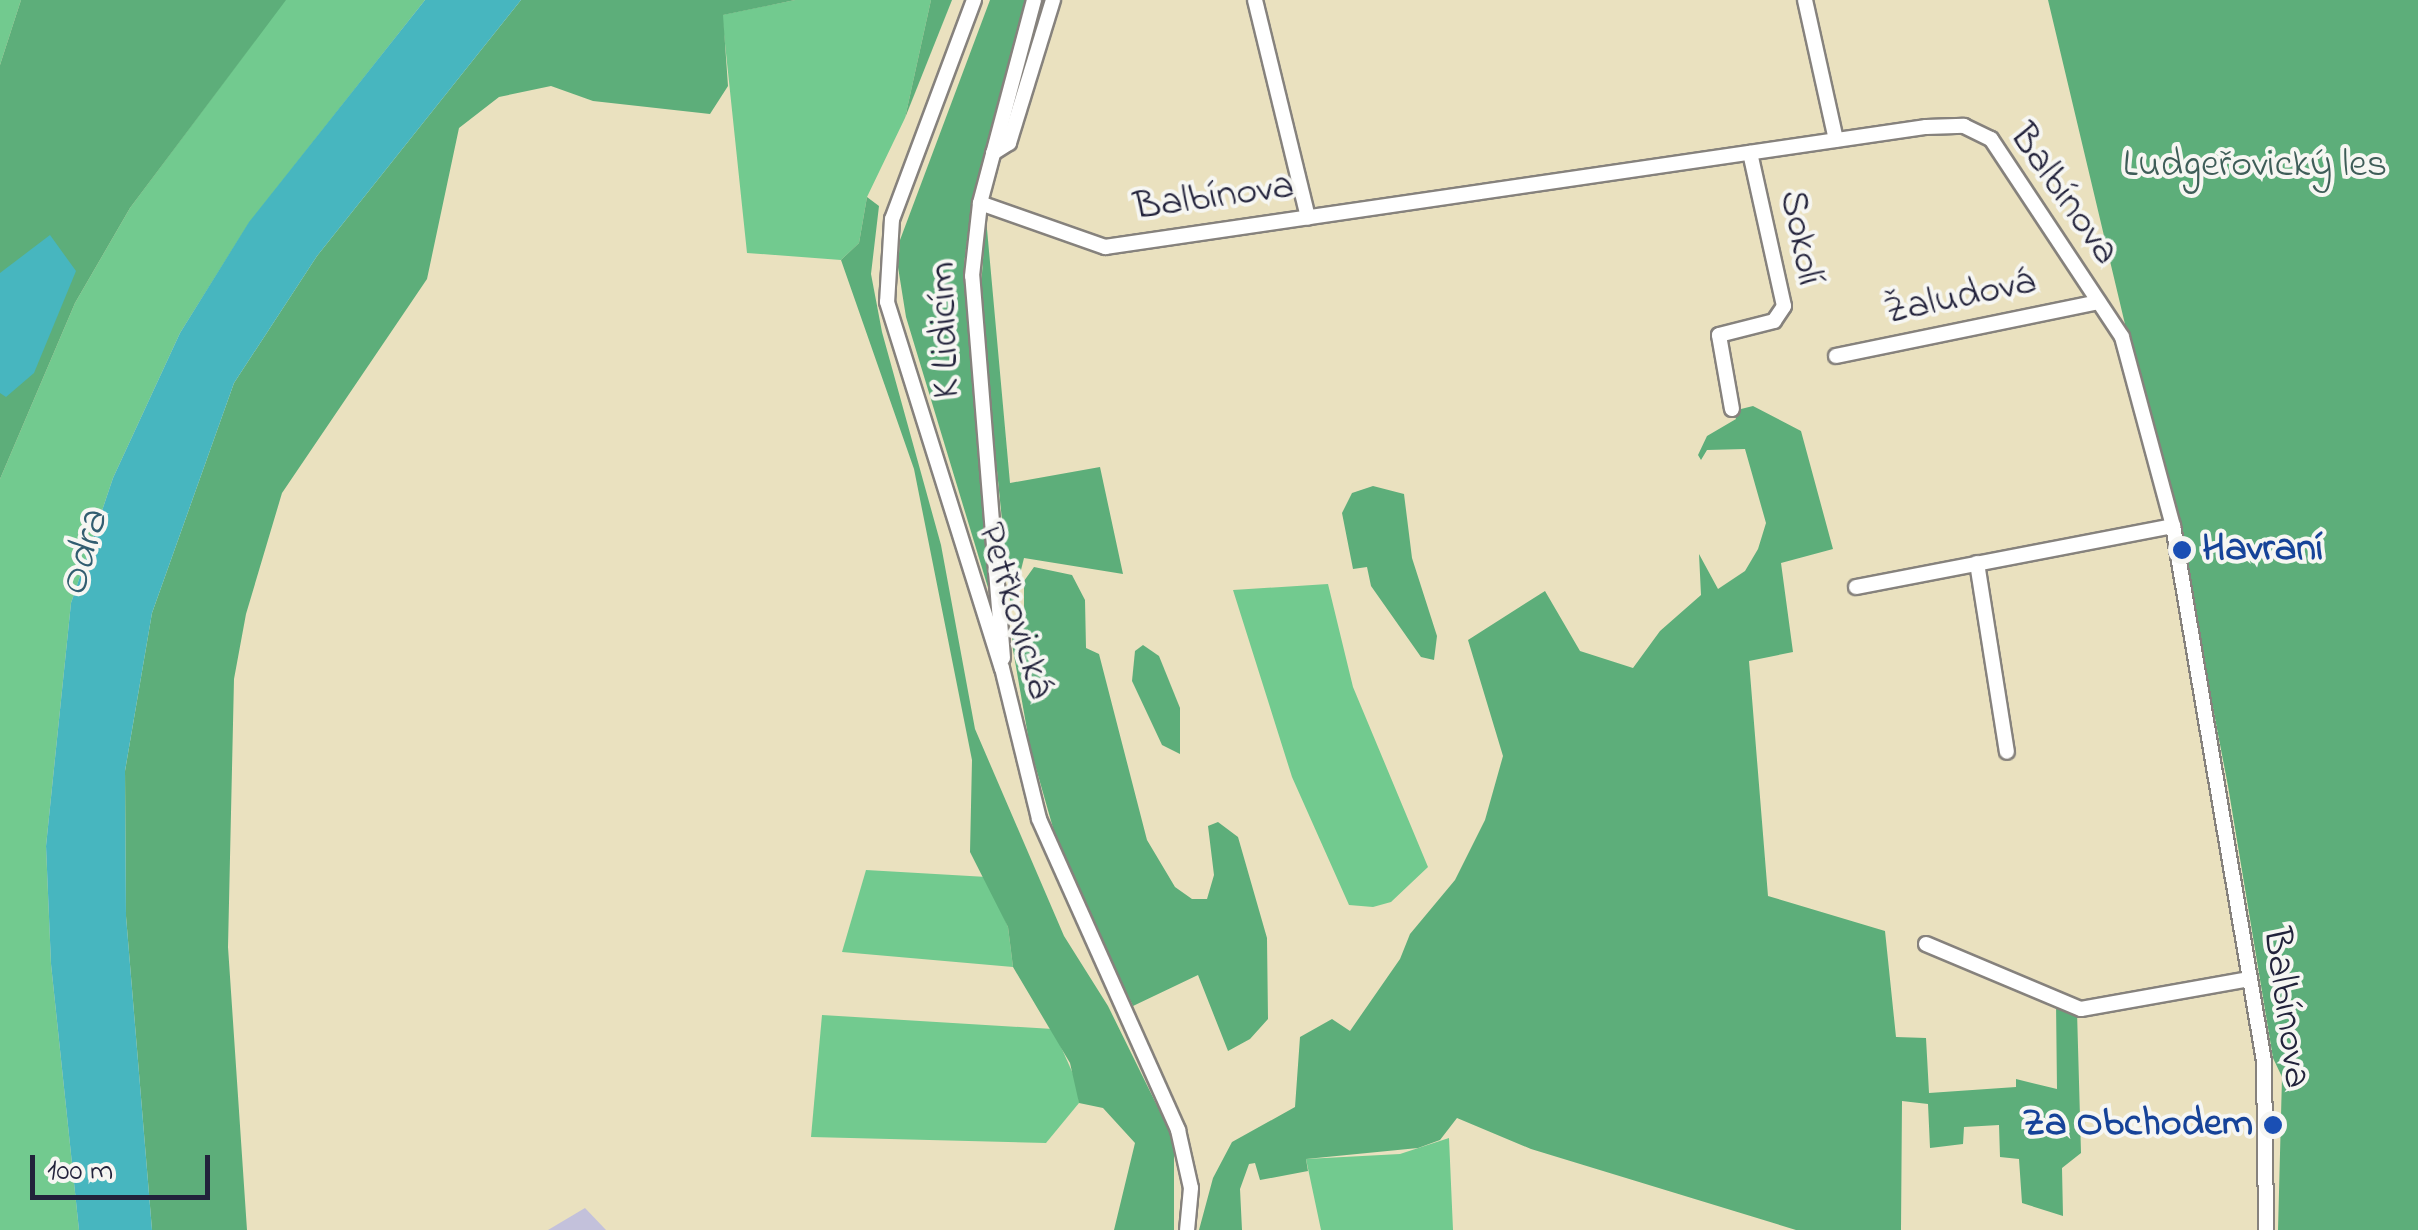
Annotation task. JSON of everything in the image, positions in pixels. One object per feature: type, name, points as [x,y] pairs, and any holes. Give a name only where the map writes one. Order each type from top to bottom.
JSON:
[{"type":"street","name":"Petřkovická","points":[[974,0],[896,206],[884,276],[896,337],[1001,664],[1023,768],[1052,856],[1178,1130],[1190,1188],[1187,1230]]},
{"type":"street","name":"K Lidicím","points":[[1001,664],[1005,630],[972,276],[980,203],[1034,0]]},
{"type":"street","points":[[993,153],[1009,143],[1054,0]]},
{"type":"street","points":[[1255,0],[1308,218]]},
{"type":"street","points":[[1804,0],[1836,140]]},
{"type":"street","name":"Balbínova","points":[[980,203],[1105,248],[1836,140],[1952,125],[1984,134],[2126,348],[2173,526],[2266,1072],[2266,1230]]},
{"type":"street","name":"Sokolí","points":[[1732,409],[1720,335],[1774,320],[1784,306],[1750,153]]},
{"type":"street","name":"Žaludová","points":[[1836,356],[2098,302]]},
{"type":"street","points":[[1856,587],[2173,526]]},
{"type":"street","points":[[1977,562],[2007,752]]},
{"type":"street","points":[[1926,944],[2081,1009],[2249,979]]},
{"type":"shaded area","points":[[585,1208],[606,1230],[548,1230]]},
{"type":"green space","points":[[0,0],[21,0],[0,65]]},
{"type":"green space","points":[[21,0],[286,0],[130,208],[75,303],[0,479],[0,65]]},
{"type":"green space","points":[[285,0],[425,0],[249,223],[180,333],[113,478],[71,603],[46,846],[51,964],[79,1230],[0,1230],[0,479],[75,303],[130,208]]},
{"type":"green space","points":[[521,0],[795,0],[723,15],[728,86],[710,114],[593,101],[551,86],[499,97],[459,128],[427,279],[282,493],[246,614],[234,679],[228,947],[247,1230],[152,1230],[126,916],[125,771],[152,613],[234,383],[317,256]]},
{"type":"green space","points":[[795,0],[931,0],[905,118],[867,197],[859,243],[841,260],[747,253],[722,15]]},
{"type":"green space","points":[[931,0],[952,0],[905,118]]},
{"type":"green space","points":[[990,0],[1026,0],[972,200],[964,265],[999,624],[906,317],[898,267],[900,240]]},
{"type":"green space","name":"Ludgeřovický les","points":[[2048,0],[2418,0],[2418,1230],[2278,1230],[2282,1077],[2273,1058],[2228,786],[2200,640]]},
{"type":"green space","points":[[867,197],[879,206],[871,274],[882,332],[941,545],[975,729],[1064,936],[1108,1006],[1174,1140],[1174,1230],[1114,1230],[1135,1143],[1103,1108],[1079,1103],[1070,1063],[1013,967],[1008,927],[970,852],[972,760],[914,469],[841,260],[859,243]]},
{"type":"green space","points":[[986,218],[1010,483],[1100,467],[1123,574],[1024,558],[1011,610],[980,301]]},
{"type":"green space","points":[[1753,406],[1801,431],[1833,549],[1781,563],[1793,652],[1749,661],[1768,896],[1885,931],[1896,1037],[1926,1038],[1929,1093],[2016,1087],[2016,1079],[2057,1089],[2056,1002],[2077,1011],[2081,1153],[2062,1168],[2063,1216],[2022,1203],[2019,1159],[2000,1157],[1999,1125],[1964,1127],[1963,1144],[1930,1148],[1928,1104],[1902,1101],[1901,1230],[1796,1230],[1531,1149],[1457,1118],[1440,1140],[1418,1148],[1306,1159],[1308,1171],[1260,1180],[1255,1163],[1249,1164],[1240,1189],[1242,1230],[1199,1230],[1213,1178],[1232,1142],[1295,1107],[1300,1037],[1332,1019],[1350,1031],[1400,959],[1410,934],[1455,880],[1485,820],[1503,756],[1468,640],[1545,591],[1580,651],[1633,668],[1660,631],[1701,595],[1699,554],[1718,589],[1745,571],[1758,549],[1766,523],[1745,449],[1707,450],[1701,460],[1698,455],[1707,436],[1736,419],[1733,411]]},
{"type":"green space","points":[[1373,486],[1404,494],[1412,558],[1437,636],[1434,660],[1421,657],[1371,586],[1367,567],[1353,569],[1342,513],[1352,493]]},
{"type":"green space","points":[[1034,567],[1072,575],[1085,600],[1086,648],[1099,654],[1147,840],[1175,887],[1192,899],[1207,899],[1214,875],[1208,826],[1218,822],[1238,837],[1267,938],[1268,1019],[1250,1039],[1228,1051],[1198,975],[1133,1006],[1061,856],[1030,747],[1012,644],[1013,624],[1024,616],[1024,581]]},
{"type":"green space","points":[[1328,584],[1353,687],[1428,867],[1391,902],[1373,907],[1349,905],[1292,777],[1233,590]]},
{"type":"green space","points":[[1143,645],[1159,656],[1180,708],[1180,754],[1162,745],[1132,681],[1135,651]]},
{"type":"green space","points":[[866,870],[987,877],[1008,927],[1013,967],[842,952]]},
{"type":"green space","points":[[822,1015],[1053,1029],[1078,1085],[1079,1103],[1046,1143],[811,1137]]},
{"type":"green space","points":[[1449,1138],[1453,1230],[1321,1230],[1306,1159],[1400,1154]]},
{"type":"water","points":[[425,0],[521,0],[317,256],[234,383],[152,613],[125,771],[126,916],[152,1230],[79,1230],[51,964],[46,846],[71,603],[113,478],[180,333],[249,222]]},
{"type":"water","points":[[50,235],[76,271],[34,373],[6,397],[0,393],[0,273]]},
{"type":"place","name":"Havraní","points":[[2182,550]]},
{"type":"place","name":"Za Obchodem","points":[[2273,1125]]},
{"type":"water label","name":"Odra","points":[[85,554]]}]
